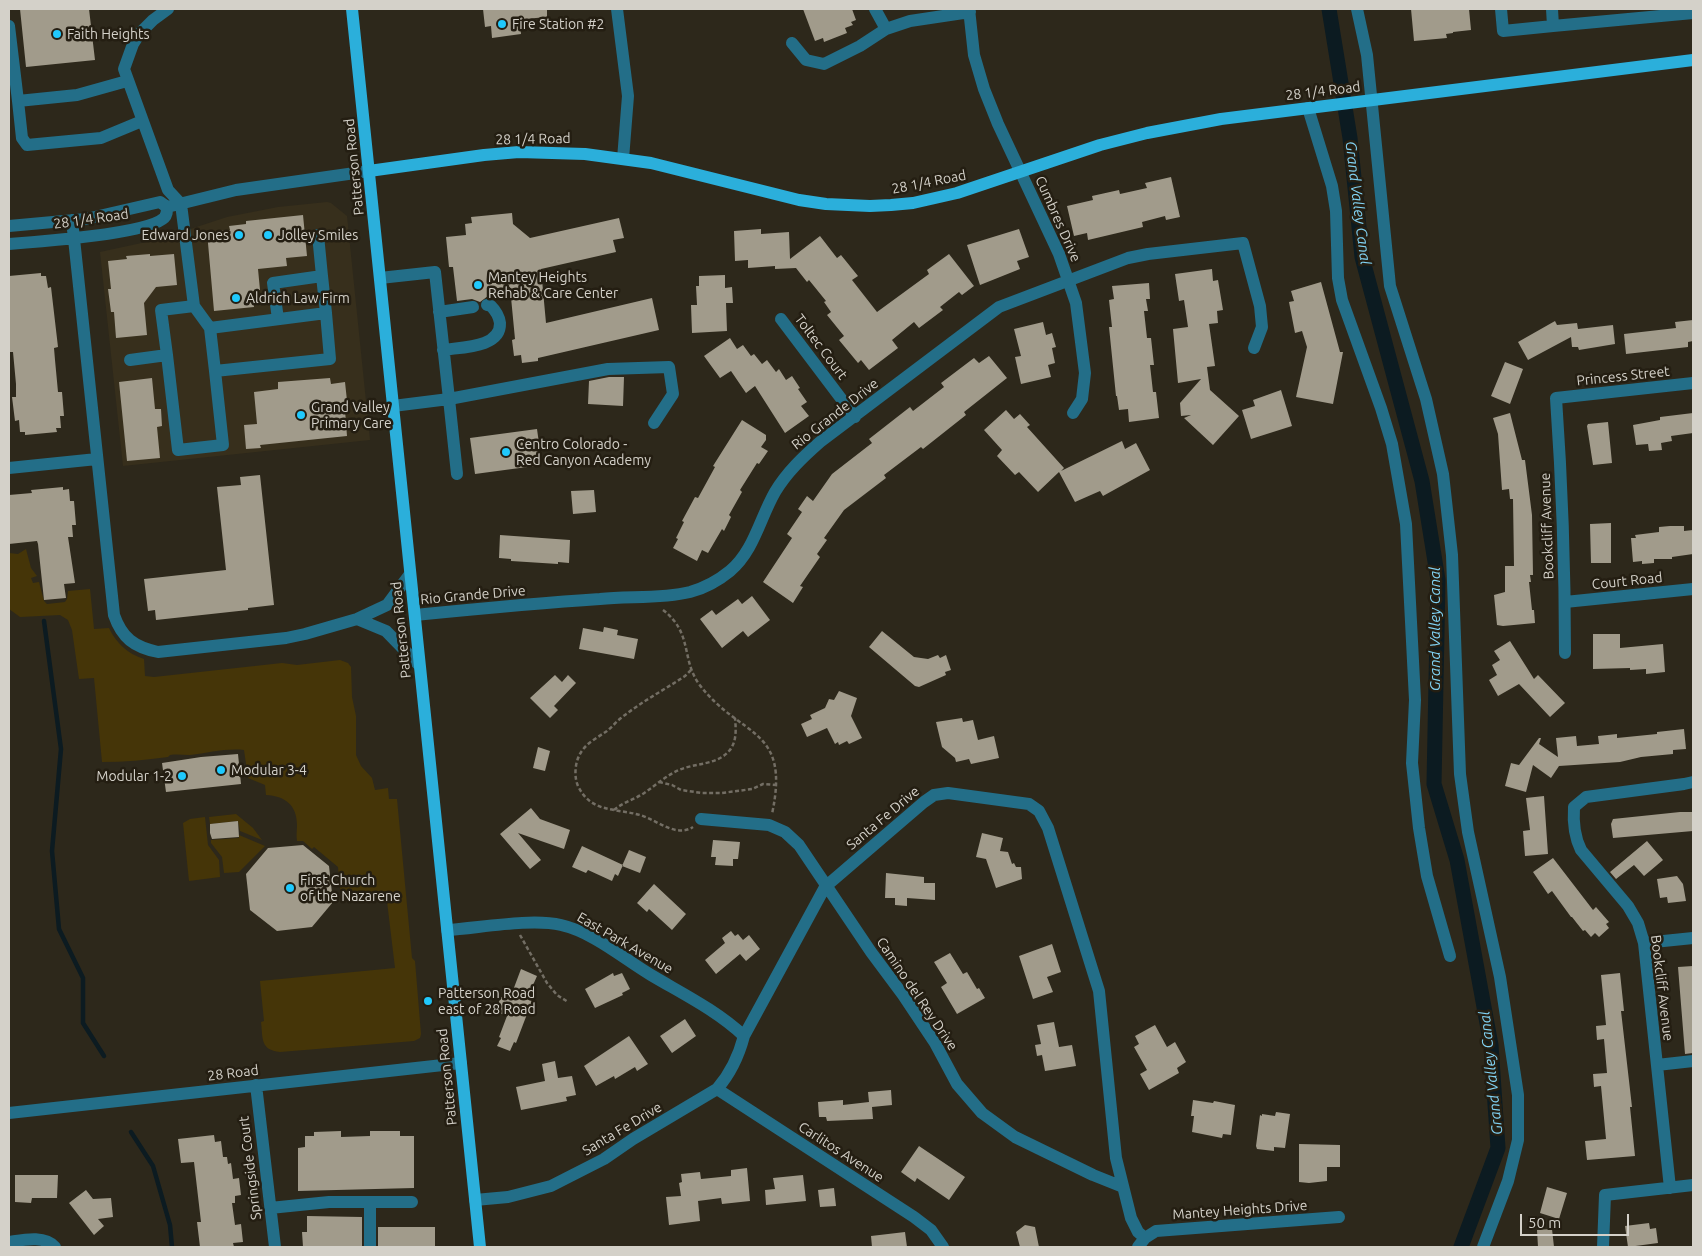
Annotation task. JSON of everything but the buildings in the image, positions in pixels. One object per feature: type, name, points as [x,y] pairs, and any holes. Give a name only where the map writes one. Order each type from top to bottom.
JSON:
[{"type":"main road","name":"Patterson Road","points":[[352,9],[480,1247]]},
{"type":"main road","name":"28 1/4 Road","points":[[369,171],[519,152],[585,154],[623,159],[701,175],[800,200],[862,206],[898,204],[932,199],[978,187],[1100,145],[1147,133],[1221,119],[1693,60]]},
{"type":"street","points":[[168,9],[153,20],[133,44],[124,69],[168,190],[181,204],[194,306],[210,328],[223,446],[178,450],[162,310],[194,306]]},
{"type":"street","points":[[617,9],[628,96],[623,159]]},
{"type":"street","points":[[876,9],[886,29]]},
{"type":"street","points":[[1357,9],[1366,55],[1367,100],[1390,286],[1426,400],[1443,474],[1452,555],[1460,774],[1468,832],[1500,977],[1518,1095],[1518,1140],[1508,1181],[1483,1247]]},
{"type":"street","points":[[1501,9],[1503,31],[1693,13]]},
{"type":"street","points":[[1552,9],[1554,26]]},
{"type":"street","points":[[792,44],[806,60],[824,64],[860,46],[886,29],[910,21],[970,10]]},
{"type":"street","name":"Cumbres Drive","points":[[970,10],[974,55],[984,89],[1020,172],[1059,254],[1076,304],[1085,373],[1082,399],[1073,414]]},
{"type":"street","points":[[9,26],[22,138],[27,145],[101,138],[142,121]]},
{"type":"street","points":[[18,101],[78,95],[127,81]]},
{"type":"street","points":[[1308,108],[1327,164],[1332,186],[1336,211],[1338,278],[1342,300],[1392,444],[1406,524],[1415,700],[1412,763],[1419,828],[1427,876],[1450,956]]},
{"type":"street","name":"28 1/4 Road","points":[[9,226],[109,215],[160,202],[167,207],[261,186],[369,171]]},
{"type":"street","name":"28 1/4 Road","points":[[9,244],[74,238],[132,229],[156,223],[166,215],[167,207]]},
{"type":"street","points":[[72,220],[114,616],[119,630],[130,641],[144,649],[158,652],[286,638],[356,619],[386,604],[410,574]]},
{"type":"street","points":[[216,371],[330,359],[318,235]]},
{"type":"street","name":"Rio Grande Drive","points":[[415,615],[598,599],[658,596],[691,592],[712,584],[731,570],[746,552],[774,493],[784,478],[820,442],[856,417],[999,307],[1128,258],[1243,243],[1260,306],[1262,327],[1254,348]]},
{"type":"street","points":[[380,278],[434,272],[456,474]]},
{"type":"street","points":[[278,319],[273,283],[322,276]]},
{"type":"street","points":[[444,350],[488,343],[497,335],[500,326],[499,316],[491,306],[487,306]]},
{"type":"street","points":[[439,312],[473,307]]},
{"type":"street","points":[[210,328],[326,313]]},
{"type":"street","name":"Toltec Court","points":[[781,319],[856,417]]},
{"type":"street","points":[[130,360],[168,356]]},
{"type":"street","points":[[393,406],[449,399],[608,369],[668,367],[673,394],[654,423]]},
{"type":"street","name":"Princess Street","points":[[1556,398],[1693,383]]},
{"type":"street","name":"Bookcliff Avenue","points":[[1556,398],[1560,450],[1565,653]]},
{"type":"street","points":[[9,468],[97,458]]},
{"type":"street","name":"Court Road","points":[[1565,602],[1693,589]]},
{"type":"street","points":[[356,619],[386,631],[419,665]]},
{"type":"street","name":"Bookcliff Avenue","points":[[1670,1188],[1644,943],[1638,924],[1628,906],[1588,860],[1576,840],[1574,807],[1586,797],[1594,794],[1693,782]]},
{"type":"street","name":"Santa Fe Drive","points":[[475,1200],[516,1196],[551,1186],[604,1159],[633,1139],[717,1088],[725,1080],[739,1053],[744,1036],[825,887],[934,795],[948,793],[1029,804],[1039,811],[1048,828],[1099,991],[1116,1158],[1131,1218],[1142,1242]]},
{"type":"street","name":"Camino del Rey Drive","points":[[700,820],[769,825],[785,832],[799,846],[825,887],[903,995],[935,1043],[957,1084],[982,1113],[1015,1137],[1093,1175],[1123,1187]]},
{"type":"street","name":"East Park Avenue","points":[[447,930],[540,922],[562,925],[581,933],[709,1008],[744,1036]]},
{"type":"street","points":[[1644,943],[1693,938]]},
{"type":"street","points":[[1657,1065],[1693,1061]]},
{"type":"street","name":"28 Road","points":[[9,1113],[461,1063]]},
{"type":"street","name":"Springside Court","points":[[256,1085],[275,1247]]},
{"type":"street","name":"Carlitos Avenue","points":[[717,1088],[914,1217],[931,1230],[943,1247]]},
{"type":"street","points":[[1603,1247],[1606,1195],[1693,1185]]},
{"type":"street","points":[[270,1208],[329,1202],[412,1202]]},
{"type":"street","points":[[370,1202],[370,1247]]},
{"type":"street","name":"Mantey Heights Drive","points":[[1142,1242],[1156,1231],[1340,1217]]},
{"type":"street","points":[[9,1242],[42,1240],[53,1244],[55,1247]]},
{"type":"path","points":[[658,596],[659,608],[676,622],[683,634],[691,670],[699,684],[735,718],[767,744],[773,758],[776,775],[775,797],[769,825]]},
{"type":"path","points":[[691,670],[620,719],[582,749],[578,757],[576,781],[581,792],[594,805],[648,818],[675,831],[689,830],[700,820]]},
{"type":"path","points":[[614,810],[679,770],[710,762],[728,752],[733,745],[735,736],[735,718]]},
{"type":"path","points":[[659,782],[672,785],[681,790],[702,793],[722,793],[752,789],[762,784],[776,785]]},
{"type":"path","points":[[516,924],[522,940],[547,983],[557,995],[568,1002]]},
{"type":"shaded area","points":[[327,202],[347,216],[370,440],[123,466],[100,252],[160,239],[227,217],[278,207]]},
{"type":"shaded area","points":[[26,549],[31,568],[37,576],[31,578],[33,583],[39,582],[44,601],[47,604],[65,602],[68,591],[90,589],[94,629],[109,628],[123,647],[144,659],[145,676],[154,677],[282,663],[297,665],[340,660],[348,663],[351,667],[352,697],[356,716],[356,755],[361,766],[372,778],[375,790],[388,788],[389,799],[397,799],[412,958],[415,961],[420,1038],[414,1041],[280,1052],[269,1049],[266,1046],[261,1022],[264,1021],[260,981],[395,968],[386,893],[341,897],[338,867],[314,847],[312,849],[303,841],[297,841],[295,812],[289,803],[279,797],[266,795],[265,785],[248,778],[244,750],[224,750],[190,755],[170,755],[168,757],[143,760],[102,762],[94,678],[79,679],[72,630],[68,620],[60,615],[20,617],[9,609],[9,553],[18,554]]},
{"type":"shaded area","points":[[236,814],[253,828],[262,840],[240,831],[238,821],[210,824],[209,817]]},
{"type":"shaded area","points":[[205,817],[208,845],[219,860],[220,877],[189,881],[183,823],[190,819]]},
{"type":"shaded area","points":[[239,835],[265,846],[239,872],[224,873],[222,857],[211,843],[211,840],[239,838]]},
{"type":"waterway","name":"Grand Valley Canal","points":[[1329,9],[1350,138],[1362,257],[1422,481],[1438,580],[1434,784],[1457,860],[1491,1045],[1498,1148],[1461,1247]]},
{"type":"waterway","points":[[44,621],[61,749],[52,851],[59,929],[83,978],[83,1023],[104,1056]]},
{"type":"waterway","points":[[131,1132],[153,1166],[170,1225],[172,1247]]},
{"type":"place","name":"Fire Station #2","points":[[502,24]]},
{"type":"place","name":"Faith Heights","points":[[57,34]]},
{"type":"place","name":"Edward Jones","points":[[239,235]]},
{"type":"place","name":"Jolley Smiles","points":[[268,235]]},
{"type":"place","name":"Mantey Heights Rehab & Care Center","points":[[478,285]]},
{"type":"place","name":"Aldrich Law Firm","points":[[236,298]]},
{"type":"place","name":"Grand Valley Primary Care","points":[[301,415]]},
{"type":"place","name":"Centro Colorado - Red Canyon Academy","points":[[506,452]]},
{"type":"place","name":"Modular 3-4","points":[[221,770]]},
{"type":"place","name":"Modular 1-2","points":[[182,776]]},
{"type":"place","name":"First Church of the Nazarene","points":[[290,888]]},
{"type":"place","name":"Patterson Road east of 28 Road","points":[[428,1001]]}]
